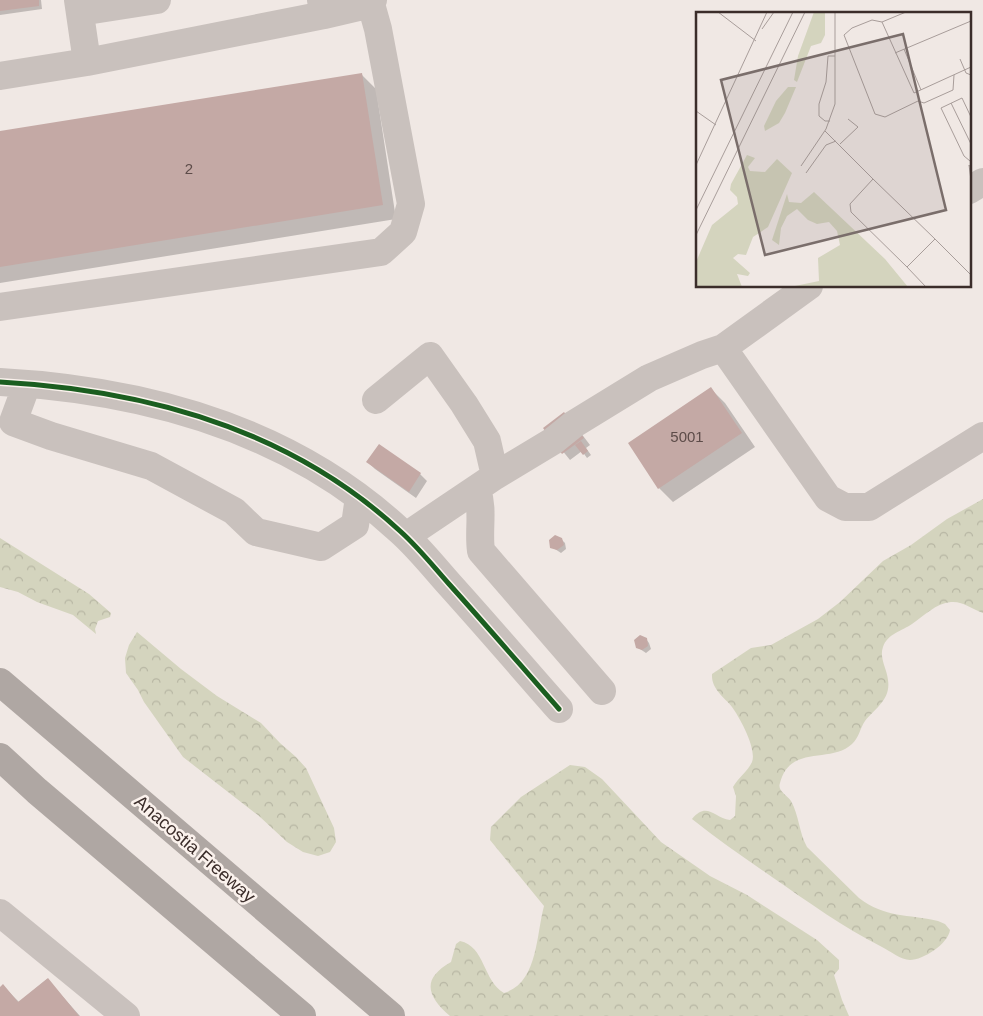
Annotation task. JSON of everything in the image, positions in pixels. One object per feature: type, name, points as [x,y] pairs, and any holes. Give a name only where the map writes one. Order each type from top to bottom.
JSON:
[{"type":"highway","name":"Anacostia Freeway","points":[[0,682],[391,1016]]},
{"type":"highway","points":[[0,757],[37,791],[302,1016]]},
{"type":"street","points":[[88,62],[79,6],[157,0]]},
{"type":"street","points":[[0,76],[88,62],[323,8],[372,2],[411,204],[403,232],[381,252],[0,307]]},
{"type":"street","points":[[970,189],[983,182]]},
{"type":"street","points":[[406,536],[553,441],[574,424],[649,378],[723,348],[806,288]]},
{"type":"street","points":[[723,348],[828,498],[845,507],[869,506],[983,436]]},
{"type":"street","points":[[376,400],[430,356],[464,404],[487,441],[486,483],[480,500],[479,538],[481,551],[602,691]]},
{"type":"street","points":[[0,382],[78,389],[158,404],[207,418],[250,434],[316,468],[359,497],[406,536],[559,709]]},
{"type":"street","points":[[27,384],[13,422],[50,436],[151,466],[234,511],[256,532],[321,547],[355,525],[359,497]]},
{"type":"street","points":[[0,913],[126,1016]]},
{"type":"green space","points":[[983,499],[983,613],[960,603],[946,603],[935,607],[912,624],[891,636],[885,643],[882,651],[888,680],[887,693],[885,698],[865,721],[854,742],[843,750],[812,756],[793,763],[785,771],[779,786],[794,806],[807,847],[859,898],[878,909],[888,912],[938,921],[945,924],[950,930],[945,941],[940,946],[921,957],[907,960],[826,914],[692,819],[702,811],[711,812],[730,820],[735,816],[736,796],[733,787],[752,762],[753,756],[750,742],[743,726],[732,707],[716,688],[712,674],[751,648],[771,645],[818,619],[840,602],[883,561],[911,545],[947,519]]},
{"type":"green space","points":[[0,538],[89,594],[111,613],[110,617],[98,621],[95,629],[96,634],[73,615],[37,602],[18,592],[0,587]]},
{"type":"green space","points":[[137,632],[217,696],[261,723],[306,768],[334,828],[336,842],[330,852],[318,856],[303,852],[287,842],[259,816],[183,757],[126,673],[125,658],[129,645]]},
{"type":"green space","points":[[570,765],[585,767],[602,779],[661,842],[710,876],[747,895],[817,940],[839,960],[839,969],[834,975],[849,1016],[450,1016],[442,1009],[432,995],[431,981],[441,968],[451,962],[456,944],[460,941],[468,944],[474,950],[492,981],[504,993],[515,988],[529,969],[534,957],[544,906],[490,840],[491,827],[521,797]]},
{"type":"building","points":[[0,0],[39,0],[39,6],[0,11]]},
{"type":"building","points":[[362,73],[383,205],[0,267],[0,131]]},
{"type":"building","points":[[711,387],[742,433],[658,489],[628,443]]},
{"type":"building","points":[[564,412],[584,438],[562,454],[543,428]]},
{"type":"building","points":[[581,441],[588,451],[583,455],[575,445]]},
{"type":"building","points":[[379,444],[421,473],[409,492],[366,462]]},
{"type":"building","points":[[555,535],[562,538],[564,545],[557,550],[550,548],[549,540]]},
{"type":"building","points":[[640,635],[647,638],[648,646],[642,650],[636,648],[634,640]]},
{"type":"building","points":[[48,978],[79,1016],[0,1016],[0,987],[3,984],[18,1002]]},
{"type":"cycle path","points":[[0,382],[109,394],[162,406],[214,422],[264,442],[312,466],[358,496],[407,537],[559,709]]}]
